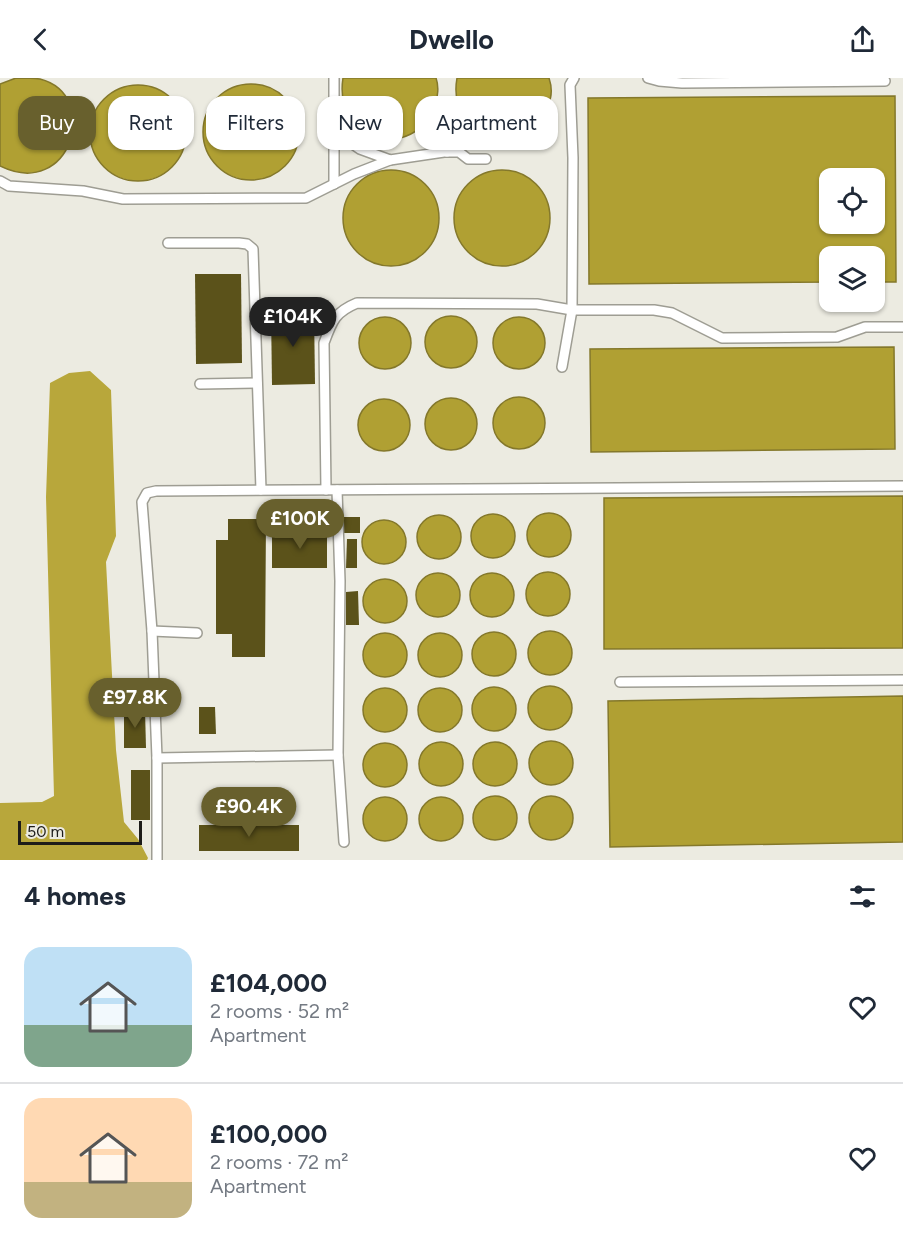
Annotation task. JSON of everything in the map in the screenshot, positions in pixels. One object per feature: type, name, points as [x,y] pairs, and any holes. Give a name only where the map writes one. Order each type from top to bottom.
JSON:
[{"type":"lane","points":[[334,78],[334,96]]},
{"type":"lane","points":[[562,367],[572,310],[573,158],[570,85],[574,78]]},
{"type":"lane","points":[[648,78],[682,83],[885,81]]},
{"type":"lane","points":[[334,150],[334,184]]},
{"type":"lane","points":[[363,150],[390,160]]},
{"type":"lane","points":[[0,181],[9,186],[83,190],[123,200],[306,198],[354,174],[390,160],[447,152],[459,152],[468,159],[486,159]]},
{"type":"lane","points":[[168,243],[239,243],[247,244],[252,249],[261,490]]},
{"type":"lane","points":[[326,490],[324,343],[331,323],[341,309],[357,303],[537,304],[572,310],[654,310],[672,314],[722,338],[837,337],[865,327],[903,327]]},
{"type":"lane","points":[[200,384],[257,383]]},
{"type":"lane","points":[[157,860],[157,758],[152,631],[142,502],[147,493],[261,490],[903,486]]},
{"type":"lane","points":[[337,490],[340,580],[338,755],[344,842]]},
{"type":"lane","points":[[152,631],[197,633]]},
{"type":"lane","points":[[620,682],[903,680]]},
{"type":"lane","points":[[157,758],[338,755]]},
{"type":"shaded area","points":[[16,78],[40,79],[59,89],[64,96],[18,96],[18,150],[65,150],[60,158],[45,169],[25,173],[0,166],[0,84]]},
{"type":"shaded area","points":[[343,78],[436,78],[438,88],[437,96],[415,96],[415,130],[403,136],[403,96],[343,96]]},
{"type":"shaded area","points":[[457,78],[549,78],[551,88],[550,96],[457,96]]},
{"type":"shaded area","points":[[251,84],[278,92],[283,96],[219,96],[233,88]]},
{"type":"shaded area","points":[[129,86],[147,86],[168,96],[108,96],[108,150],[182,150],[178,160],[165,173],[147,180],[129,180],[111,173],[98,160],[94,150],[96,150],[98,106],[104,99],[111,93]]},
{"type":"shaded area","points":[[895,96],[896,282],[885,282],[885,246],[819,246],[819,282],[589,284],[588,98]]},
{"type":"shaded area","points":[[206,117],[206,147],[203,132]]},
{"type":"shaded area","points":[[207,150],[295,150],[291,159],[278,172],[251,180],[224,172],[211,159]]},
{"type":"shaded area","points":[[391,170],[409,174],[425,184],[435,200],[439,218],[435,236],[425,252],[409,262],[391,266],[373,262],[357,252],[347,236],[343,218],[347,200],[357,184],[373,174]]},
{"type":"shaded area","points":[[502,170],[520,174],[536,184],[546,200],[550,218],[546,236],[536,252],[520,262],[502,266],[484,262],[468,252],[458,236],[454,218],[458,200],[468,184],[484,174]]},
{"type":"shaded area","points":[[446,316],[456,316],[470,323],[477,342],[470,361],[456,368],[446,368],[436,364],[429,357],[425,347],[425,337],[429,327],[436,320]]},
{"type":"shaded area","points":[[380,317],[390,317],[404,324],[411,343],[404,362],[390,369],[380,369],[370,365],[363,358],[359,348],[359,338],[363,328],[370,321]]},
{"type":"shaded area","points":[[514,317],[524,317],[538,324],[545,343],[538,362],[524,369],[514,369],[504,365],[497,358],[493,348],[493,338],[497,328],[504,321]]},
{"type":"shaded area","points":[[894,347],[895,449],[591,452],[590,349]]},
{"type":"shaded area","points":[[90,371],[111,390],[116,536],[106,562],[116,750],[124,822],[138,839],[148,858],[147,860],[0,860],[0,803],[42,802],[54,796],[46,497],[50,383],[69,373]]},
{"type":"shaded area","points":[[514,397],[524,397],[538,404],[545,423],[538,442],[524,449],[514,449],[504,445],[497,438],[493,428],[493,418],[497,408],[504,401]]},
{"type":"shaded area","points":[[446,398],[456,398],[470,405],[477,424],[470,443],[456,450],[446,450],[436,446],[429,439],[425,429],[425,419],[429,409],[436,402]]},
{"type":"shaded area","points":[[379,399],[389,399],[403,406],[410,425],[403,444],[389,451],[379,451],[369,447],[362,440],[358,430],[358,420],[362,410],[369,403]]},
{"type":"shaded area","points":[[903,496],[903,648],[604,649],[604,498]]},
{"type":"shaded area","points":[[549,513],[564,520],[571,535],[564,550],[549,557],[534,550],[527,535],[534,520]]},
{"type":"shaded area","points":[[493,514],[508,521],[515,536],[508,551],[493,558],[478,551],[471,536],[478,521]]},
{"type":"shaded area","points":[[439,515],[454,522],[461,537],[454,552],[439,559],[424,552],[417,537],[424,522]]},
{"type":"shaded area","points":[[384,520],[399,527],[406,542],[399,557],[384,564],[369,557],[362,542],[369,527]]},
{"type":"shaded area","points":[[548,572],[563,579],[570,594],[563,609],[548,616],[533,609],[526,594],[533,579]]},
{"type":"shaded area","points":[[438,573],[453,580],[460,595],[453,610],[438,617],[423,610],[416,595],[423,580]]},
{"type":"shaded area","points":[[492,573],[507,580],[514,595],[507,610],[492,617],[477,610],[470,595],[477,580]]},
{"type":"shaded area","points":[[385,579],[400,586],[407,601],[400,616],[385,623],[370,616],[363,601],[370,586]]},
{"type":"shaded area","points":[[550,631],[565,638],[572,653],[565,668],[550,675],[535,668],[528,653],[535,638]]},
{"type":"shaded area","points":[[494,632],[510,638],[516,654],[510,670],[494,676],[478,670],[472,654],[478,638]]},
{"type":"shaded area","points":[[385,633],[401,639],[407,655],[401,671],[385,677],[369,671],[363,655],[369,639]]},
{"type":"shaded area","points":[[440,633],[455,640],[462,655],[455,670],[440,677],[425,670],[418,655],[425,640]]},
{"type":"shaded area","points":[[550,686],[565,693],[572,708],[565,723],[550,730],[535,723],[528,708],[535,693]]},
{"type":"shaded area","points":[[494,687],[509,694],[516,709],[509,724],[494,731],[479,724],[472,709],[479,694]]},
{"type":"shaded area","points":[[385,688],[401,694],[407,710],[401,726],[385,732],[369,726],[363,710],[369,694]]},
{"type":"shaded area","points":[[440,688],[455,695],[462,710],[455,725],[440,732],[425,725],[418,710],[425,695]]},
{"type":"shaded area","points":[[903,696],[903,842],[610,847],[608,701]]},
{"type":"shaded area","points":[[551,741],[566,748],[573,763],[566,778],[551,785],[536,778],[529,763],[536,748]]},
{"type":"shaded area","points":[[441,742],[456,749],[463,764],[456,779],[441,786],[426,779],[419,764],[426,749]]},
{"type":"shaded area","points":[[495,742],[510,749],[517,764],[510,779],[495,786],[480,779],[473,764],[480,749]]},
{"type":"shaded area","points":[[385,743],[400,750],[407,765],[400,780],[385,787],[370,780],[363,765],[370,750]]},
{"type":"shaded area","points":[[495,796],[510,803],[517,818],[510,833],[495,840],[480,833],[473,818],[480,803]]},
{"type":"shaded area","points":[[551,796],[566,803],[573,818],[566,833],[551,840],[536,833],[529,818],[536,803]]},
{"type":"shaded area","points":[[385,797],[400,804],[407,819],[400,834],[385,841],[370,834],[363,819],[370,804]]},
{"type":"shaded area","points":[[441,797],[456,804],[463,819],[456,834],[441,841],[426,834],[419,819],[426,804]]},
{"type":"building","points":[[195,274],[241,274],[242,363],[196,364]]},
{"type":"building","points":[[271,311],[314,311],[315,384],[272,385]]},
{"type":"building","points":[[344,517],[360,517],[360,533],[344,533]]},
{"type":"building","points":[[228,519],[266,519],[265,657],[232,657],[232,634],[216,634],[216,540],[228,540]]},
{"type":"building","points":[[272,533],[327,533],[327,568],[272,568]]},
{"type":"building","points":[[347,539],[357,539],[357,568],[346,568]]},
{"type":"building","points":[[358,591],[359,625],[346,625],[346,592]]},
{"type":"building","points":[[199,707],[215,707],[216,734],[199,734]]},
{"type":"building","points":[[124,710],[145,710],[146,748],[124,748]]},
{"type":"building","points":[[131,770],[150,770],[150,820],[131,820]]},
{"type":"building","points":[[199,825],[299,825],[299,851],[199,851]]}]
